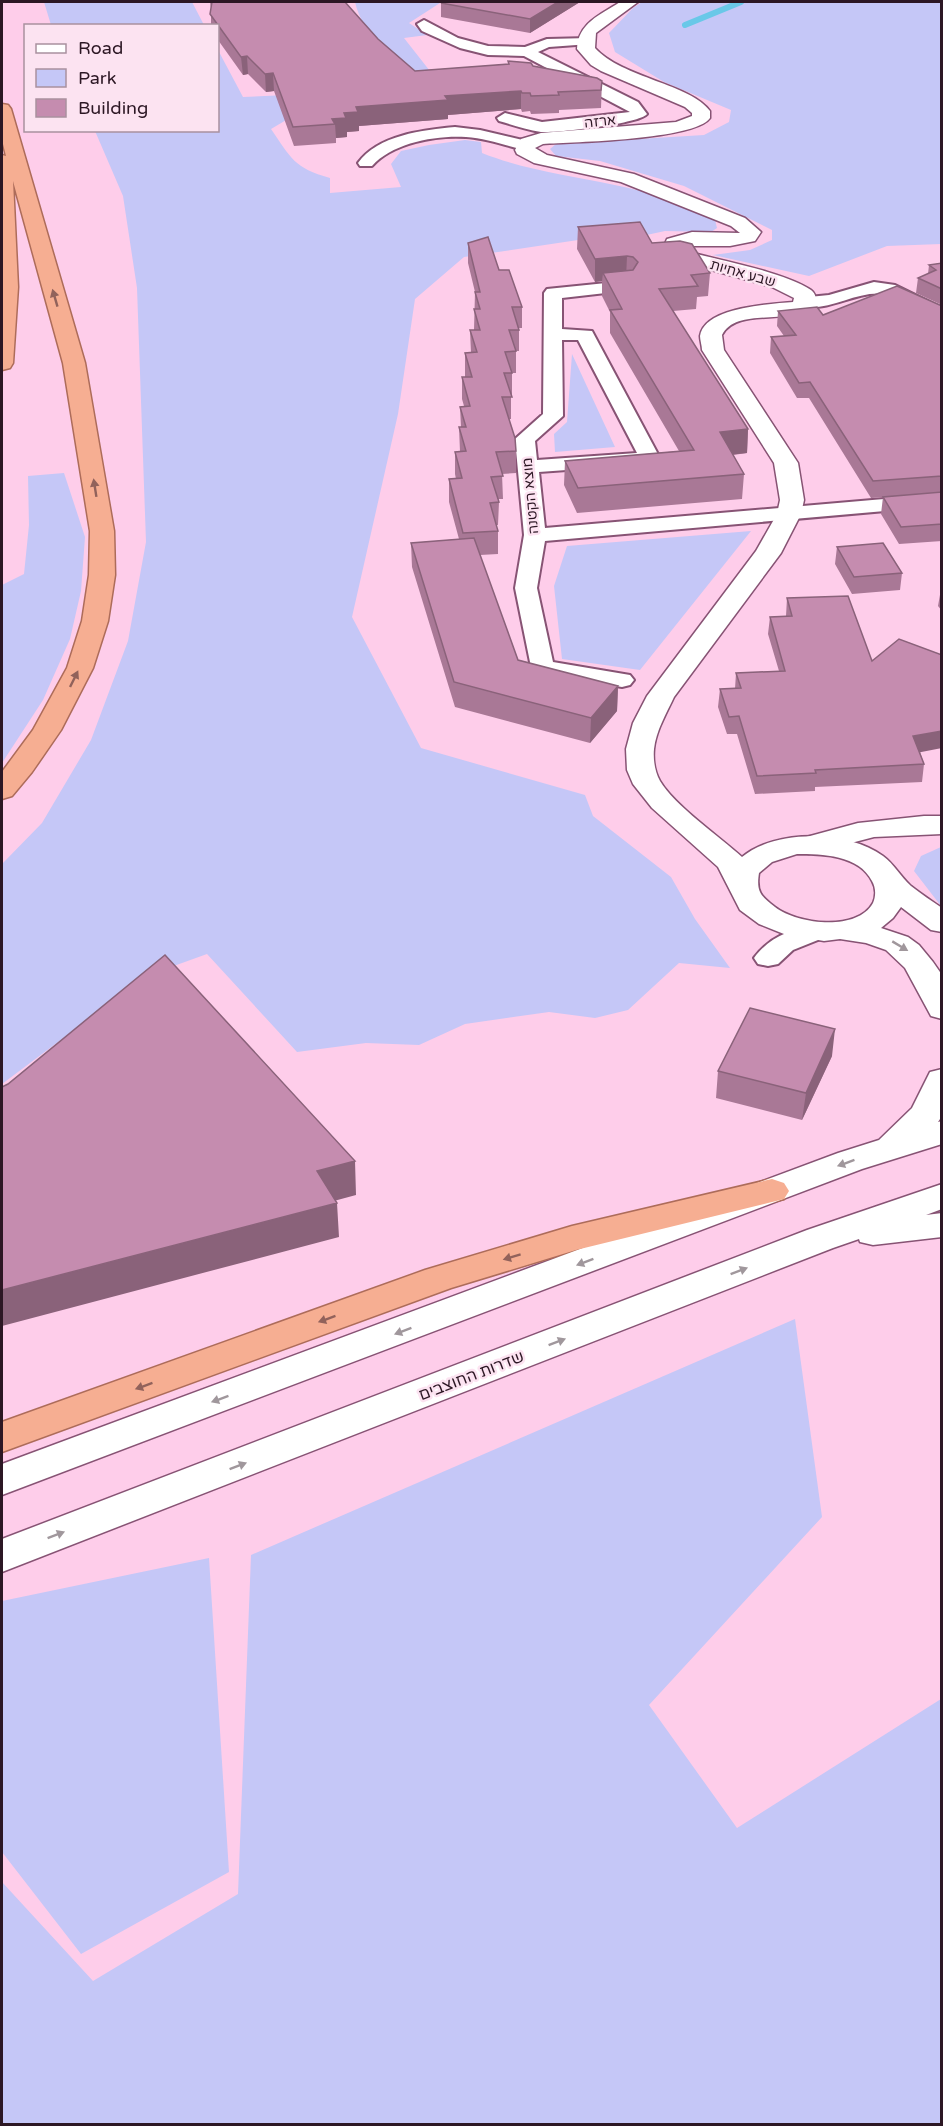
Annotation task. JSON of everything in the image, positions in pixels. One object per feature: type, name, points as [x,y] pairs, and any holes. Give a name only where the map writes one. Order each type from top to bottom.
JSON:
[{"type":"highway","points":[[2,109],[74,363],[102,531],[102,575],[95,621],[80,668],[34,756],[2,803]]},
{"type":"highway","points":[[2,150],[7,305],[2,363]]},
{"type":"highway","points":[[2,790],[22,766],[46,730]]},
{"type":"highway","points":[[2,1437],[438,1279],[572,1238],[772,1191]]},
{"type":"main road","points":[[525,145],[536,140],[560,137],[676,128],[692,124],[701,118],[701,111],[691,103],[619,73],[597,61],[586,49],[586,36],[597,24],[630,2]]},
{"type":"main road","name":"שבע אחיות","points":[[525,145],[523,148],[525,152],[536,158],[627,178],[738,222],[749,229],[750,235],[728,240],[685,239],[675,243],[673,248],[686,257],[805,295],[805,302],[799,307],[726,319],[715,327],[711,336],[713,350],[786,464],[792,500],[789,514],[768,554],[661,696],[647,723],[640,749],[641,770],[647,784],[669,809],[724,855],[738,874],[742,887]]},
{"type":"main road","name":"שבע אחיות","points":[[669,809],[722,834],[770,844],[802,845]]},
{"type":"main road","points":[[938,825],[864,828],[802,845],[777,849],[762,855],[750,864],[743,875],[742,887],[746,897],[760,913],[784,926],[814,932],[845,931],[881,937],[907,950],[924,970],[942,1009]]},
{"type":"main road","points":[[938,825],[910,827],[886,834],[873,843],[869,857],[901,893],[942,923]]},
{"type":"main road","points":[[802,845],[833,847],[856,854],[880,871],[891,889],[890,900],[885,910],[875,919],[845,931]]},
{"type":"main road","points":[[886,1149],[910,1131],[926,1114],[942,1080]]},
{"type":"main road","points":[[2,1480],[772,1191],[886,1149],[942,1132]]},
{"type":"main road","name":"שדרות החוצבים","points":[[2,1556],[820,1239],[942,1196]]},
{"type":"main road","points":[[820,1239],[942,1225]]},
{"type":"street","points":[[424,24],[453,43],[494,52],[530,51],[534,47],[547,43],[585,41]]},
{"type":"street","name":"ארזה","points":[[505,118],[529,125],[547,126],[629,118],[639,112],[632,105],[536,59],[530,51]]},
{"type":"street","points":[[366,163],[374,154],[392,145],[452,132],[478,134],[525,145]]},
{"type":"street","name":"מוצא הקטנה","points":[[622,680],[543,667],[526,588],[535,535],[525,439],[553,417],[553,293],[626,286]]},
{"type":"street","points":[[805,302],[830,300],[874,287],[889,289],[942,315]]},
{"type":"street","points":[[528,467],[650,458],[585,335],[553,334]]},
{"type":"street","points":[[535,535],[942,500]]},
{"type":"green space","points":[[44,2],[192,2],[203,24],[51,24]]},
{"type":"green space","points":[[355,2],[440,3],[409,23],[427,35],[404,38],[437,80],[424,81],[382,47],[365,26]]},
{"type":"green space","points":[[642,2],[941,2],[941,244],[887,246],[809,276],[713,255],[750,250],[772,240],[772,230],[684,186],[600,161],[556,156],[550,149],[556,144],[704,135],[729,122],[731,110],[664,82],[615,52],[609,33]]},
{"type":"green space","points":[[219,52],[243,97],[332,93],[271,129],[294,161],[308,170],[330,178],[330,193],[401,187],[391,164],[401,151],[465,140],[481,142],[482,153],[511,163],[659,196],[687,206],[715,220],[717,228],[711,232],[665,231],[642,236],[598,237],[464,257],[415,299],[398,414],[352,617],[421,748],[585,795],[593,816],[671,877],[695,919],[730,968],[679,963],[628,1010],[595,1018],[549,1012],[465,1024],[419,1045],[366,1043],[297,1052],[207,954],[146,976],[2,1084],[2,864],[42,823],[91,740],[128,641],[146,542],[137,288],[123,196],[95,132],[219,132]]},
{"type":"green space","points":[[572,354],[615,447],[555,452],[554,434],[567,422]]},
{"type":"green space","points":[[64,473],[85,537],[81,591],[70,639],[43,700],[2,763],[2,585],[24,574],[29,525],[28,476]]},
{"type":"green space","points":[[751,531],[640,670],[562,659],[554,586],[567,546]]},
{"type":"green space","points":[[941,847],[941,906],[914,871],[921,856]]},
{"type":"green space","points":[[795,1319],[822,1517],[649,1705],[737,1828],[941,1699],[941,2124],[2,2124],[2,1882],[93,1981],[238,1894],[251,1555]]},
{"type":"green space","points":[[209,1558],[229,1872],[81,1954],[2,1852],[2,1601]]},
{"type":"building","points":[[212,2],[345,2],[378,39],[415,71],[509,64],[508,61],[531,63],[533,66],[597,78],[602,81],[601,90],[558,92],[559,95],[531,96],[530,93],[521,91],[445,96],[448,100],[356,107],[358,112],[344,113],[346,118],[332,119],[335,124],[293,127],[273,73],[265,74],[247,56],[241,57],[210,14]]},
{"type":"building","points":[[558,2],[530,19],[441,3]]},
{"type":"building","points":[[640,222],[652,243],[680,241],[692,244],[710,273],[691,275],[698,286],[659,289],[748,429],[720,432],[744,474],[578,488],[565,461],[694,450],[610,310],[622,309],[603,273],[633,270],[638,262],[633,257],[627,256],[595,259],[578,227]]},
{"type":"building","points":[[488,237],[499,270],[509,270],[522,307],[512,307],[519,330],[509,330],[516,351],[505,352],[512,373],[504,373],[512,397],[502,397],[515,438],[516,451],[496,452],[503,476],[491,477],[499,502],[490,503],[498,531],[463,533],[449,479],[462,478],[455,452],[466,451],[459,427],[466,427],[460,407],[470,406],[462,377],[472,377],[465,353],[477,352],[470,330],[480,330],[474,309],[480,309],[475,292],[480,292],[468,243]]},
{"type":"building","points":[[942,263],[942,289],[918,278],[936,270],[929,265]]},
{"type":"building","points":[[897,286],[942,306],[942,476],[873,481],[810,382],[799,383],[771,337],[796,335],[778,311],[817,307],[823,315]]},
{"type":"building","points":[[942,492],[942,524],[901,527],[883,497]]},
{"type":"building","points":[[474,538],[518,660],[618,686],[591,718],[454,682],[411,543]]},
{"type":"building","points":[[883,543],[902,573],[854,577],[837,547]]},
{"type":"building","points":[[848,596],[872,661],[899,639],[942,655],[942,731],[913,736],[924,764],[815,770],[816,773],[757,776],[739,716],[729,717],[720,689],[741,688],[736,673],[785,671],[770,617],[792,616],[787,598]]},
{"type":"building","points":[[165,955],[355,1161],[317,1171],[337,1203],[2,1290],[2,1087]]},
{"type":"building","points":[[750,1008],[835,1029],[806,1093],[718,1071]]},
{"type":"waterway","points":[[685,25],[741,2]]}]
